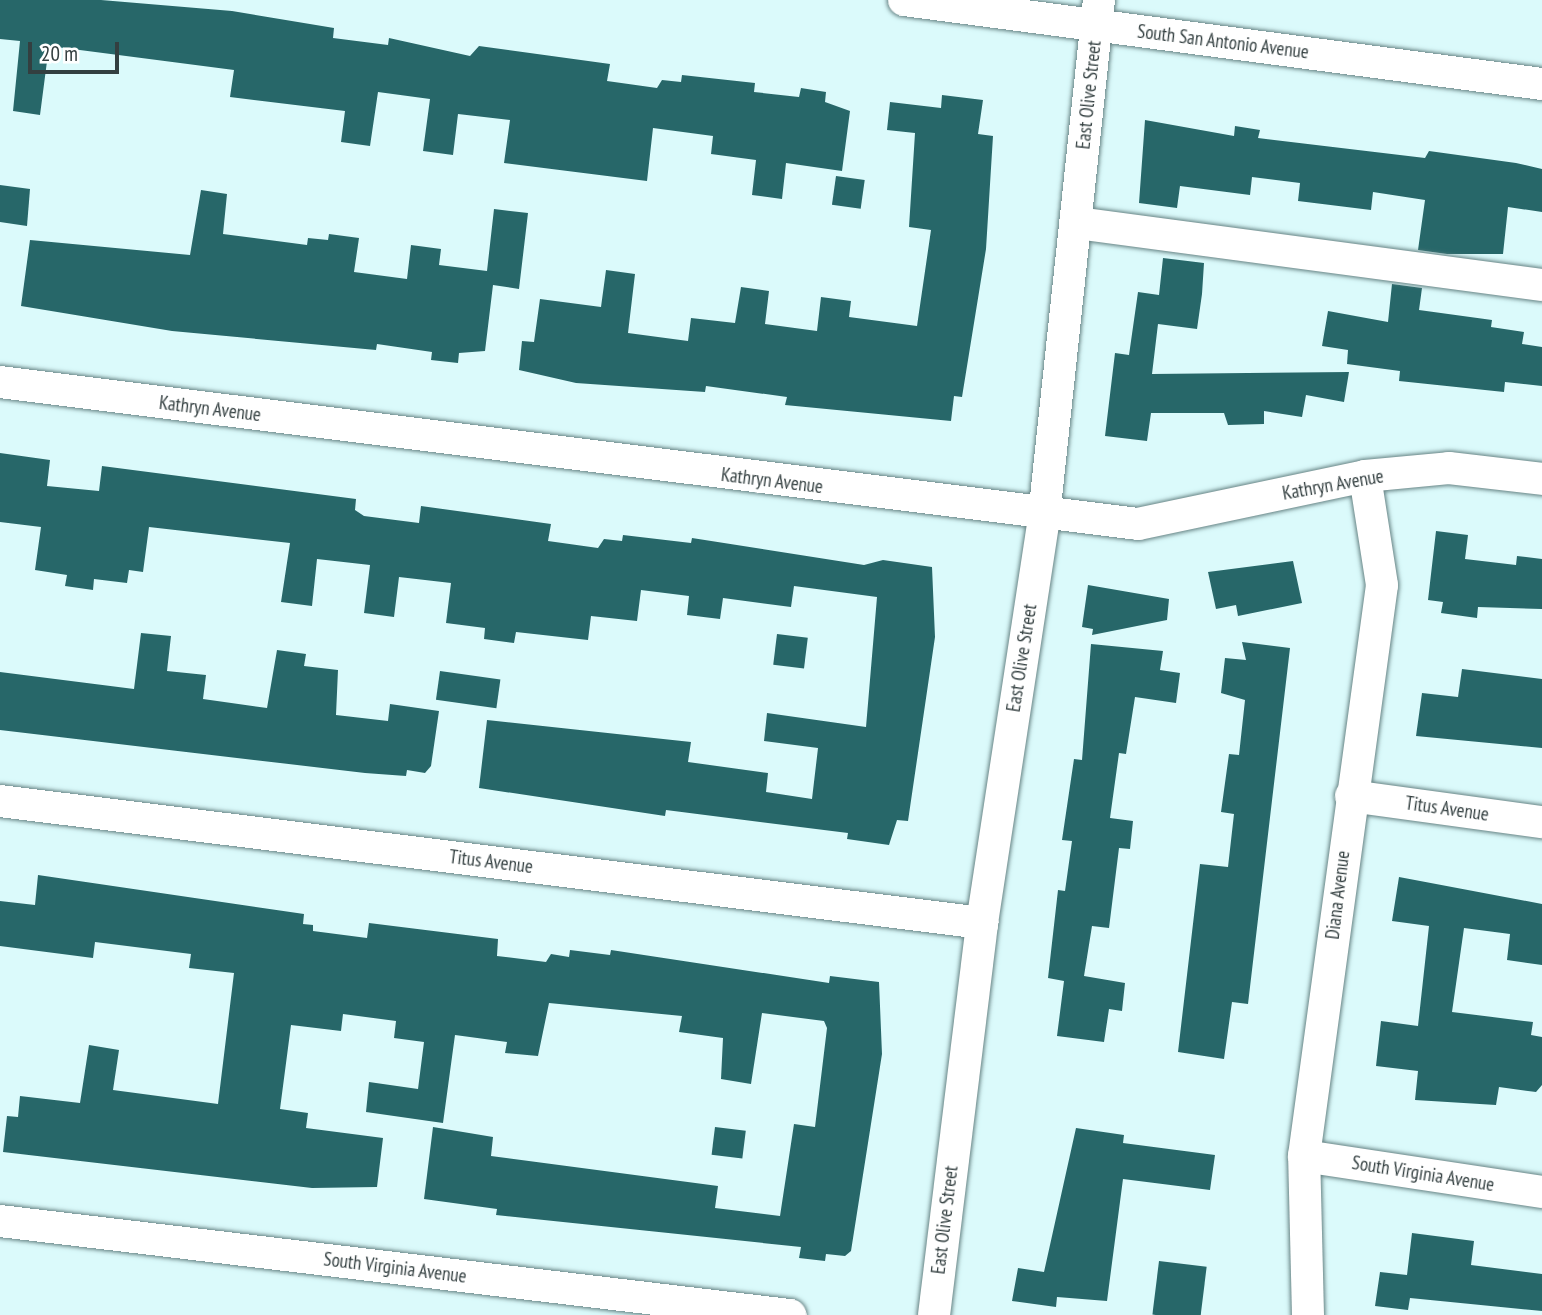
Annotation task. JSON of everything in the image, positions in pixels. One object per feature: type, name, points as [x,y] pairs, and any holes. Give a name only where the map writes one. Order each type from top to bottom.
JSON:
[{"type":"street","name":"South San Antonio Avenue","points":[[904,0],[1098,13],[1542,84]]},
{"type":"street","name":"East Olive Street","points":[[934,1315],[982,923],[1044,516],[1098,13]]},
{"type":"street","points":[[1077,223],[1542,285]]},
{"type":"street","name":"Kathryn Avenue","points":[[0,382],[1044,516],[1138,523],[1365,476],[1449,468],[1542,479]]},
{"type":"street","name":"Diana Avenue","points":[[1308,1315],[1304,1156],[1351,796],[1382,585],[1365,476]]},
{"type":"street","name":"Titus Avenue","points":[[1351,796],[1542,822]]},
{"type":"street","name":"Titus Avenue","points":[[0,801],[982,923]]},
{"type":"street","name":"South Virginia Avenue","points":[[1304,1156],[1542,1192]]},
{"type":"street","name":"South Virginia Avenue","points":[[0,1221],[790,1315]]},
{"type":"building","points":[[0,0],[101,0],[232,11],[334,28],[333,38],[388,45],[389,38],[470,56],[479,46],[610,64],[607,81],[657,88],[662,80],[681,82],[682,75],[755,83],[754,92],[799,97],[801,88],[826,92],[825,102],[850,111],[842,171],[786,163],[782,199],[752,195],[756,160],[711,154],[713,136],[653,128],[647,181],[504,163],[510,120],[458,114],[453,155],[423,151],[430,99],[378,92],[370,146],[341,142],[345,111],[230,97],[234,70],[49,46],[40,115],[13,111],[20,41],[0,39]]},
{"type":"building","points":[[942,95],[983,100],[978,134],[993,136],[986,249],[962,397],[954,396],[951,421],[785,405],[787,397],[706,386],[705,392],[576,383],[519,370],[522,341],[534,342],[540,299],[601,307],[606,270],[635,274],[628,333],[688,341],[691,318],[735,323],[741,287],[769,291],[765,324],[817,331],[821,297],[851,301],[849,317],[917,326],[931,230],[909,227],[915,133],[887,130],[890,102],[941,108]]},
{"type":"building","points":[[1145,120],[1234,136],[1235,126],[1260,130],[1258,138],[1425,158],[1429,151],[1542,169],[1542,212],[1508,207],[1503,254],[1447,254],[1418,250],[1425,200],[1373,192],[1371,210],[1298,201],[1300,183],[1252,177],[1250,195],[1180,186],[1177,208],[1139,203]]},
{"type":"building","points":[[836,176],[865,180],[861,209],[832,205]]},
{"type":"building","points":[[0,185],[30,189],[27,226],[0,222]]},
{"type":"building","points":[[201,190],[227,194],[223,234],[307,245],[308,238],[328,240],[329,234],[359,238],[354,272],[407,279],[411,245],[441,249],[439,265],[487,271],[494,209],[528,213],[519,289],[493,285],[485,351],[459,353],[458,363],[431,360],[432,352],[377,344],[376,350],[172,331],[21,306],[30,240],[190,255]]},
{"type":"building","points":[[1163,258],[1204,263],[1202,294],[1197,329],[1158,324],[1152,374],[1349,372],[1344,402],[1306,395],[1302,417],[1264,411],[1264,424],[1228,425],[1224,413],[1151,413],[1147,441],[1105,436],[1115,353],[1129,355],[1138,292],[1159,295]]},
{"type":"building","points":[[1392,284],[1422,288],[1419,310],[1492,320],[1491,327],[1524,332],[1522,344],[1542,347],[1542,386],[1505,382],[1504,392],[1399,381],[1400,371],[1347,364],[1348,350],[1322,346],[1328,311],[1388,322]]},
{"type":"building","points":[[0,453],[50,460],[47,486],[99,491],[102,466],[356,499],[355,510],[364,516],[419,523],[421,506],[551,524],[548,541],[598,548],[604,539],[622,541],[623,535],[691,543],[692,538],[864,565],[883,560],[932,567],[935,637],[908,821],[897,820],[889,845],[847,839],[848,833],[666,810],[665,816],[479,788],[487,720],[691,742],[688,762],[768,773],[766,792],[812,799],[818,748],[764,741],[767,713],[866,727],[877,597],[794,586],[791,607],[723,598],[720,619],[687,615],[689,596],[641,590],[637,621],[591,616],[588,640],[516,632],[514,643],[484,639],[485,628],[446,623],[451,583],[399,577],[394,617],[364,613],[370,565],[317,559],[312,606],[281,602],[290,543],[149,527],[143,572],[129,570],[127,583],[94,579],[93,590],[65,586],[67,575],[35,570],[41,527],[0,522]]},
{"type":"building","points":[[1436,531],[1468,535],[1465,559],[1516,565],[1517,556],[1542,559],[1542,609],[1478,607],[1477,618],[1441,613],[1443,602],[1428,600]]},
{"type":"building","points":[[1293,561],[1302,603],[1238,616],[1236,605],[1216,609],[1208,572]]},
{"type":"building","points":[[1088,585],[1169,599],[1167,620],[1092,635],[1093,629],[1082,627]]},
{"type":"building","points":[[141,633],[171,636],[167,671],[206,675],[203,699],[267,708],[277,650],[306,654],[304,666],[338,670],[336,715],[388,721],[390,704],[439,711],[431,766],[425,773],[407,770],[406,776],[365,773],[0,730],[0,672],[134,689]]},
{"type":"building","points":[[777,634],[808,638],[804,669],[773,665]]},
{"type":"building","points":[[1242,642],[1290,648],[1248,1004],[1232,1002],[1224,1059],[1178,1052],[1200,864],[1228,867],[1234,814],[1221,812],[1229,754],[1239,755],[1245,700],[1221,693],[1225,658],[1246,660]]},
{"type":"building","points":[[1091,644],[1163,651],[1160,670],[1180,673],[1176,703],[1135,697],[1126,754],[1119,753],[1110,818],[1133,821],[1130,849],[1119,848],[1109,928],[1092,926],[1084,976],[1125,983],[1122,1011],[1109,1009],[1104,1042],[1057,1036],[1064,981],[1048,978],[1058,890],[1065,891],[1072,841],[1062,840],[1074,759],[1082,760]]},
{"type":"building","points":[[1462,669],[1542,679],[1542,748],[1416,736],[1422,693],[1458,697]]},
{"type":"building","points":[[440,671],[500,679],[496,708],[436,700]]},
{"type":"building","points":[[38,875],[304,914],[303,924],[313,925],[313,931],[367,938],[369,923],[498,939],[497,956],[546,962],[551,954],[569,957],[570,950],[610,955],[611,950],[829,983],[830,976],[879,982],[882,1054],[851,1251],[845,1256],[826,1254],[825,1261],[799,1258],[801,1247],[496,1215],[497,1209],[424,1199],[433,1127],[493,1137],[491,1156],[718,1186],[715,1208],[780,1216],[794,1124],[815,1127],[827,1028],[824,1021],[762,1013],[751,1084],[721,1079],[723,1038],[679,1032],[682,1016],[549,1003],[538,1056],[505,1053],[507,1042],[455,1035],[443,1123],[366,1112],[369,1082],[418,1089],[424,1042],[394,1038],[396,1021],[343,1014],[341,1031],[291,1025],[280,1109],[308,1113],[306,1128],[383,1138],[377,1187],[312,1188],[3,1152],[7,1116],[18,1117],[20,1096],[80,1103],[89,1045],[119,1050],[113,1090],[218,1104],[234,973],[189,968],[191,954],[95,942],[93,958],[0,946],[0,901],[35,905]]},
{"type":"building","points":[[1399,877],[1542,904],[1542,965],[1507,960],[1510,934],[1464,928],[1452,1012],[1533,1022],[1531,1035],[1542,1037],[1542,1085],[1536,1092],[1499,1087],[1496,1105],[1415,1100],[1418,1071],[1376,1066],[1381,1021],[1418,1026],[1429,926],[1392,921]]},
{"type":"building","points":[[715,1127],[746,1131],[742,1159],[712,1155]]},
{"type":"building","points":[[1076,1128],[1124,1135],[1123,1143],[1215,1155],[1210,1190],[1123,1179],[1107,1301],[1057,1297],[1056,1307],[1012,1301],[1018,1268],[1044,1272]]},
{"type":"building","points":[[1412,1233],[1474,1241],[1471,1265],[1542,1274],[1542,1311],[1410,1298],[1408,1310],[1375,1306],[1380,1272],[1407,1275]]},
{"type":"building","points":[[1159,1261],[1207,1267],[1201,1315],[1152,1315]]}]
